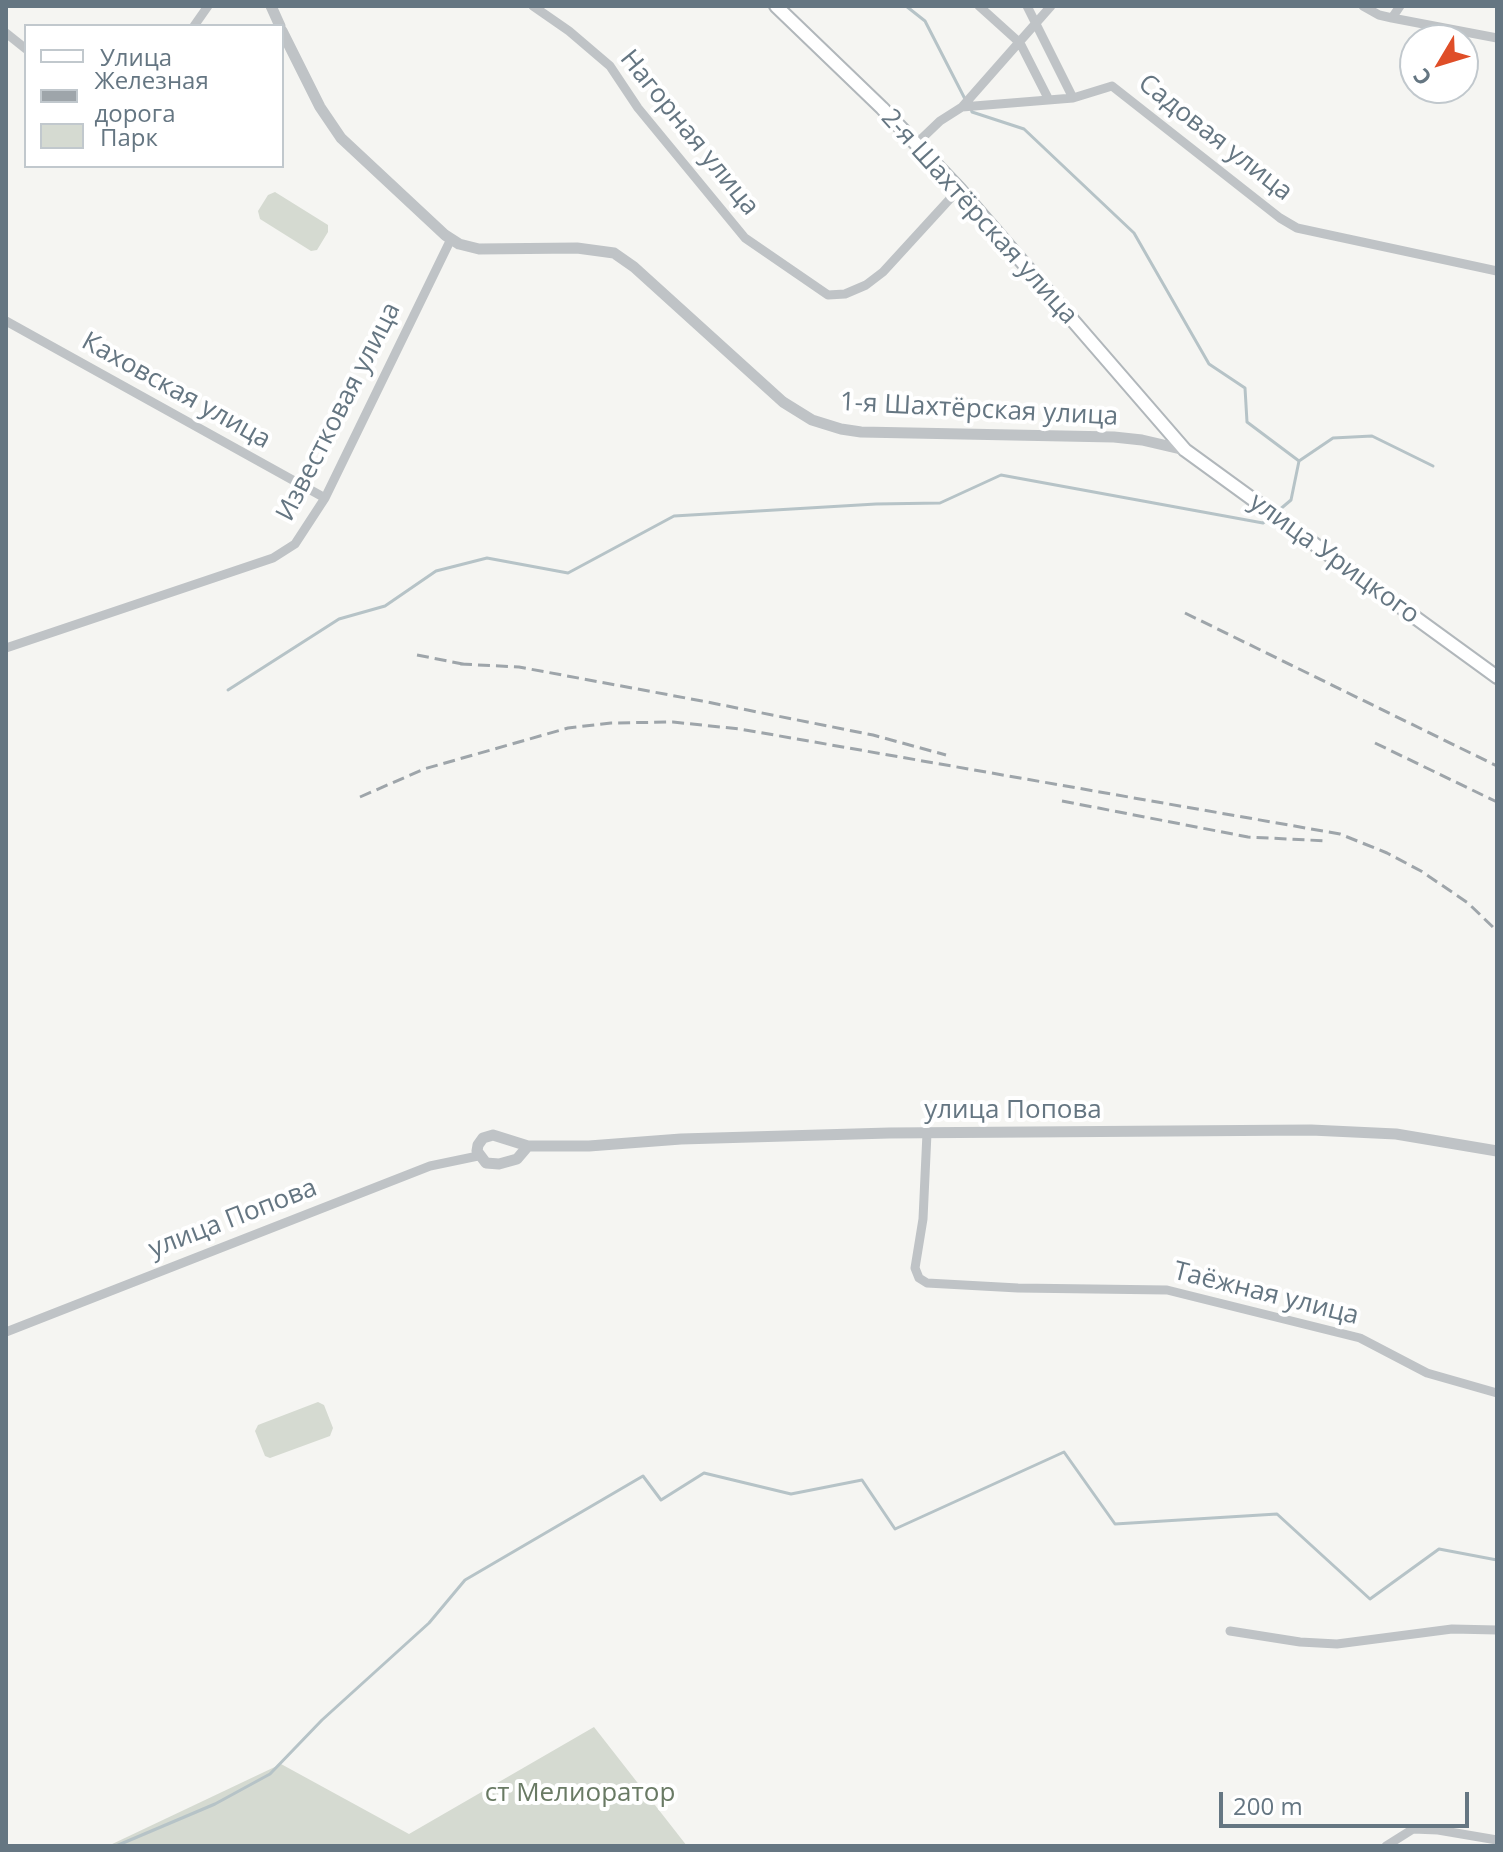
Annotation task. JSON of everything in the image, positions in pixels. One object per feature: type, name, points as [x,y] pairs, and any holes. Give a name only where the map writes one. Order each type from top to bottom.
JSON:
[{"type":"main road","name":"2-я Шахтёрская улица","points":[[776,6],[917,143],[1173,437]]},
{"type":"main road","name":"улица Урицкого","points":[[1173,437],[1185,450],[1279,521],[1497,677]]},
{"type":"street","points":[[195,24],[208,6]]},
{"type":"street","name":"Нагорная улица","points":[[533,6],[569,31],[610,66],[638,108],[745,238],[828,295],[845,294],[866,285],[883,272],[959,189]]},
{"type":"street","points":[[979,6],[1020,43],[1049,100]]},
{"type":"street","points":[[1027,6],[1073,98]]},
{"type":"street","points":[[917,143],[940,121],[962,107],[1051,6]]},
{"type":"street","points":[[1363,6],[1392,18],[1497,38]]},
{"type":"street","points":[[1392,18],[1400,6]]},
{"type":"street","points":[[6,33],[24,47]]},
{"type":"street","points":[[284,35],[320,107],[341,138],[451,239]]},
{"type":"street","name":"Садовая улица","points":[[962,107],[1073,98],[1112,86],[1280,218],[1297,228],[1497,271]]},
{"type":"street","name":"1-я Шахтёрская улица","points":[[451,239],[479,249],[577,248],[614,253],[634,267],[783,402],[825,425],[861,432],[1114,437],[1185,450]]},
{"type":"street","name":"Известковая улица","points":[[6,648],[273,558],[295,544],[325,498],[451,239]]},
{"type":"street","name":"Каховская улица","points":[[6,321],[325,498]]},
{"type":"street","name":"улица Попова","points":[[528,1146],[517,1159],[499,1164],[486,1163],[478,1156],[478,1145],[488,1136],[511,1138],[528,1146],[589,1146],[681,1139],[927,1133],[1311,1130],[1396,1134],[1497,1151]]},
{"type":"street","name":"Таёжная улица","points":[[927,1133],[923,1219],[915,1268],[919,1278],[927,1283],[1167,1290],[1360,1338],[1427,1373],[1497,1393]]},
{"type":"street","name":"улица Попова","points":[[6,1332],[430,1166],[478,1156]]},
{"type":"street","points":[[1230,1631],[1300,1642],[1337,1644],[1452,1629],[1497,1630]]},
{"type":"street","points":[[1386,1846],[1413,1829],[1497,1840]]},
{"type":"green space","points":[[275,192],[328,225],[328,232],[317,250],[311,251],[260,219],[258,211],[268,195]]},
{"type":"green space","points":[[318,1402],[324,1405],[333,1428],[330,1436],[270,1458],[265,1456],[255,1431],[258,1425]]},
{"type":"green space","name":"ст Мелиоратор","points":[[594,1727],[687,1846],[108,1846],[281,1764],[409,1834]]},
{"type":"waterway","points":[[906,6],[925,21],[965,99]]},
{"type":"waterway","points":[[971,109],[972,112],[1024,129],[1134,233],[1209,364],[1245,388],[1247,422],[1299,461]]},
{"type":"waterway","points":[[1278,511],[1291,500],[1299,461],[1333,438],[1372,436],[1433,466]]},
{"type":"waterway","points":[[228,690],[339,619],[385,606],[436,571],[487,558],[568,573],[674,516],[940,503],[1001,475],[1263,523],[1269,518]]},
{"type":"waterway","points":[[116,1846],[215,1804],[270,1774],[322,1720],[429,1623],[465,1580],[643,1476],[661,1500],[704,1473],[791,1494],[862,1480],[895,1529],[1064,1452],[1115,1524],[1277,1514],[1370,1599],[1439,1549],[1497,1560]]},
{"type":"railway","points":[[1185,613],[1497,766]]},
{"type":"railway","points":[[417,655],[468,665]]},
{"type":"railway","points":[[460,664],[519,667],[702,701],[873,735],[946,755]]},
{"type":"railway","points":[[360,797],[424,769],[568,728],[611,723],[673,722],[740,729],[1340,834],[1421,871],[1468,903],[1497,931]]},
{"type":"railway","points":[[1375,743],[1497,802]]},
{"type":"railway","points":[[1062,801],[1248,837],[1328,841]]}]
